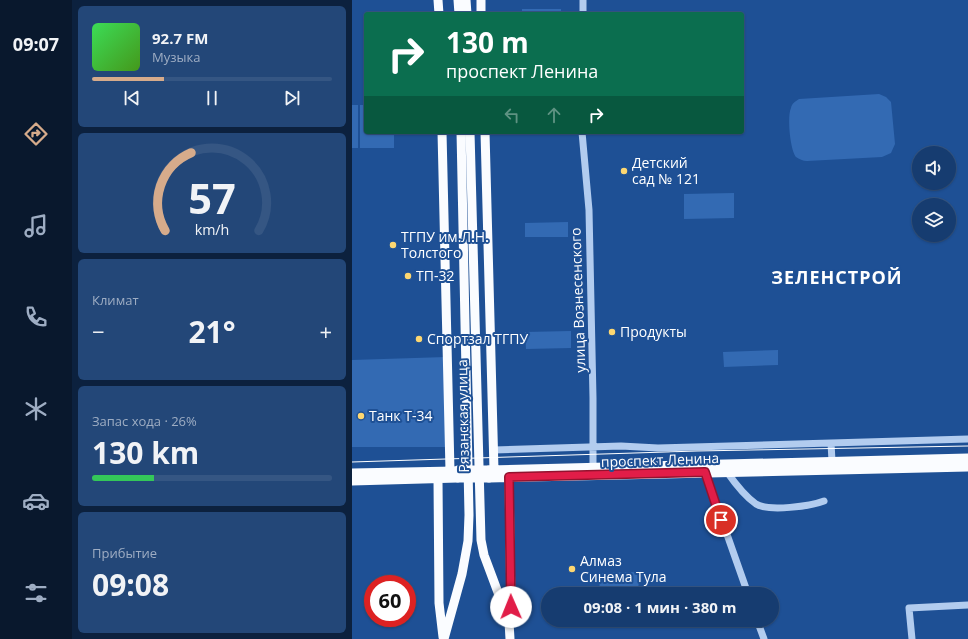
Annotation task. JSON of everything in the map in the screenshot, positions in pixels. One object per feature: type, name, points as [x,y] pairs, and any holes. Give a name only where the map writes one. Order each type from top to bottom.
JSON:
[{"type":"main road","points":[[438,0],[439,12]]},
{"type":"main road","points":[[458,0],[464,12]]},
{"type":"main road","points":[[464,12],[466,0]]},
{"type":"main road","points":[[465,12],[473,0]]},
{"type":"main road","points":[[481,0],[481,12]]},
{"type":"main road","points":[[442,134],[455,473]]},
{"type":"main road","name":"Рязанская улица","points":[[444,639],[462,574],[468,541],[469,515],[461,134]]},
{"type":"main road","name":"Рязанская улица","points":[[470,134],[481,540],[484,555],[509,622]]},
{"type":"main road","points":[[485,134],[494,450],[491,472]]},
{"type":"main road","name":"проспект Ленина","points":[[352,474],[491,472],[593,467],[704,469],[727,472],[968,458]]},
{"type":"main road","name":"проспект Ленина","points":[[491,472],[509,477],[832,465],[968,467]]},
{"type":"main road","name":"проспект Ленина","points":[[352,481],[438,479],[455,473]]},
{"type":"main road","points":[[509,477],[510,639]]},
{"type":"main road","points":[[438,479],[439,603],[444,639]]},
{"type":"street","points":[[583,0],[583,12]]},
{"type":"street","name":"улица Вознесенского","points":[[582,134],[588,210],[593,398],[593,467]]},
{"type":"street","points":[[494,450],[621,446],[664,448],[968,439]]},
{"type":"street","points":[[831,443],[832,465]]},
{"type":"street","points":[[704,469],[746,587]]},
{"type":"street","points":[[727,472],[734,482],[756,504],[763,507],[773,508],[808,505],[824,501]]},
{"type":"street","points":[[912,639],[909,608],[968,605]]},
{"type":"street","points":[[760,627],[764,639]]},
{"type":"shaded area","points":[[522,9],[561,9],[561,12],[522,12]]},
{"type":"shaded area","points":[[879,94],[886,97],[891,102],[895,144],[891,153],[882,157],[807,161],[796,157],[792,148],[789,125],[790,112],[792,105],[795,102],[799,99]]},
{"type":"shaded area","points":[[352,105],[358,105],[358,148],[352,148]]},
{"type":"shaded area","points":[[360,105],[364,105],[364,134],[394,134],[394,148],[360,148]]},
{"type":"shaded area","points":[[734,193],[734,218],[684,219],[684,194]]},
{"type":"shaded area","points":[[568,222],[568,237],[525,237],[525,223]]},
{"type":"shaded area","points":[[571,331],[571,348],[526,349],[525,332]]},
{"type":"shaded area","points":[[778,350],[778,365],[724,367],[723,352]]},
{"type":"shaded area","points":[[446,357],[448,447],[352,447],[352,360]]},
{"type":"shaded area","points":[[602,573],[637,573],[639,581],[638,587],[600,587],[599,577]]},
{"type":"tram line","points":[[352,462],[697,451],[968,446]]},
{"type":"place","name":"Детский сад № 121","points":[[624,171]]},
{"type":"place","name":"ТГПУ им.Л.Н. Толстого","points":[[393,245]]},
{"type":"place","name":"ТП-32","points":[[408,276]]},
{"type":"place","name":"Продукты","points":[[612,332]]},
{"type":"place","name":"Спортзал ТГПУ","points":[[419,339]]},
{"type":"place","name":"Танк Т-34","points":[[361,416]]},
{"type":"place","name":"Алмаз Синема Тула","points":[[572,569]]},
{"type":"district","name":"ЗЕЛЕНСТРОЙ","points":[[837,278]]},
{"type":"route","points":[[511,607],[509,477],[705,472],[721,520]]}]
